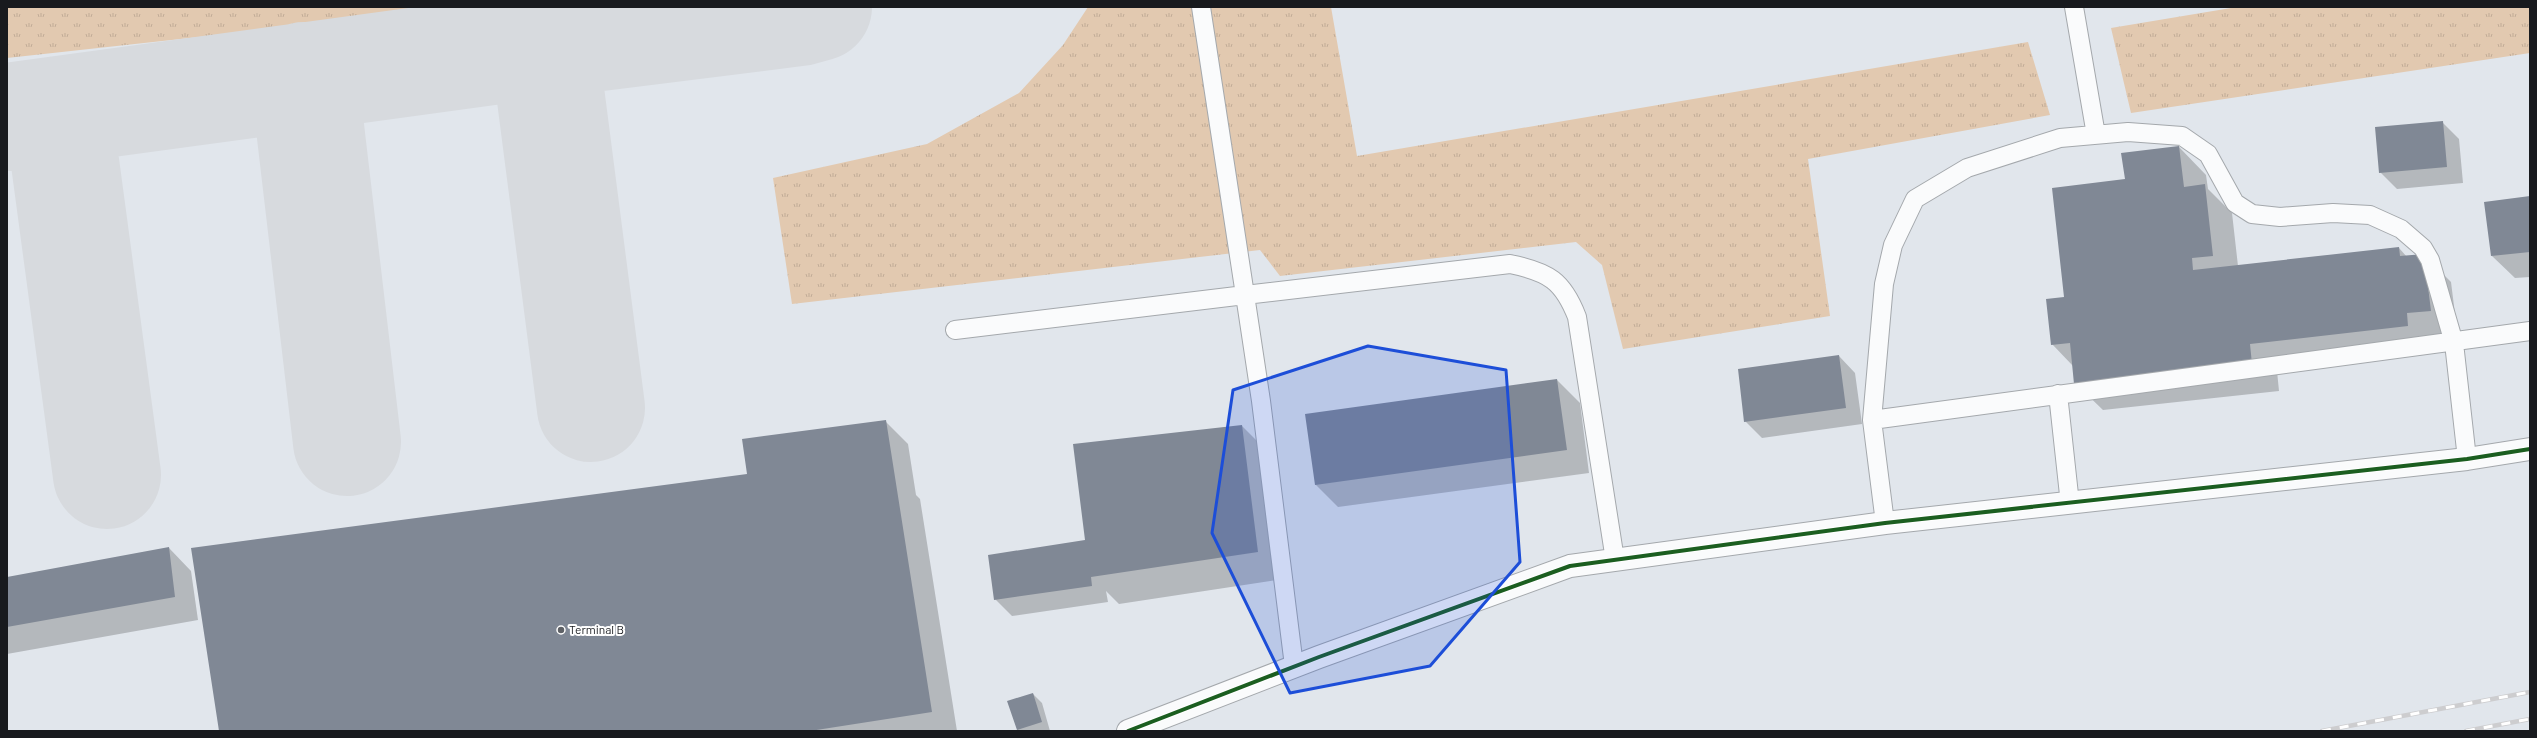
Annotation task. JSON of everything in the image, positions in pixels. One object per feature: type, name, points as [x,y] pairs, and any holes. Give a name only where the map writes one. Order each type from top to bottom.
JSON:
[{"type":"street","points":[[1128,731],[1294,666],[1570,566],[1885,523],[2070,504],[2467,459],[2530,449]]},
{"type":"lane","points":[[1201,7],[1261,401],[1294,666]]},
{"type":"lane","points":[[2074,7],[2096,135]]},
{"type":"lane","points":[[1885,523],[1872,420],[1884,284],[1893,245],[1915,200],[1968,168],[2060,138],[2128,132],[2182,136],[2208,154],[2235,203],[2252,214],[2280,217],[2333,213],[2370,215],[2401,229],[2423,248],[2430,260],[2454,343],[2467,459]]},
{"type":"lane","points":[[955,330],[1510,264],[1532,269],[1552,278],[1568,295],[1577,317],[1615,560]]},
{"type":"lane","points":[[1872,420],[2058,394],[2454,343],[2530,331]]},
{"type":"lane","points":[[2058,394],[2070,504]]},
{"type":"highlighted area","points":[[1368,346],[1506,370],[1520,562],[1430,666],[1290,693],[1212,533],[1233,390]]},
{"type":"green space","points":[[7,7],[471,7],[7,58]]},
{"type":"green space","points":[[1088,7],[1331,7],[1357,156],[2028,42],[2050,115],[1808,159],[1830,316],[1623,349],[1602,265],[1576,242],[1280,276],[1260,250],[792,304],[773,178],[927,144],[1019,93],[1063,45]]},
{"type":"green space","points":[[2237,7],[2530,7],[2530,53],[2131,113],[2111,28]]},
{"type":"building","points":[[2443,121],[2447,167],[2379,173],[2375,127]]},
{"type":"building","points":[[2179,146],[2184,187],[2205,184],[2213,256],[2192,258],[2193,270],[2399,247],[2400,256],[2424,254],[2431,311],[2407,313],[2408,326],[2250,344],[2252,364],[2074,384],[2070,343],[2051,345],[2046,299],[2064,297],[2052,188],[2125,179],[2121,153]]},
{"type":"building","points":[[2530,196],[2530,252],[2491,256],[2484,202]]},
{"type":"building","points":[[1839,355],[1846,408],[1744,422],[1738,369]]},
{"type":"building","points":[[1557,379],[1567,450],[1315,485],[1305,414]]},
{"type":"building","name":"Terminal B","points":[[886,420],[932,712],[810,731],[219,731],[191,548],[747,474],[742,439]]},
{"type":"building","points":[[1242,425],[1258,552],[1091,577],[1092,586],[994,600],[988,555],[1085,540],[1073,444]]},
{"type":"building","points":[[169,547],[175,597],[7,627],[7,577]]},
{"type":"building","points":[[1033,693],[1042,722],[1017,730],[1007,701]]},
{"type":"taxiway","points":[[7,117],[544,44],[800,12],[818,7]]},
{"type":"taxiway","points":[[544,44],[591,408]]},
{"type":"taxiway","points":[[304,76],[347,442]]},
{"type":"taxiway","points":[[58,110],[107,475]]},
{"type":"railway","points":[[2322,731],[2530,692]]},
{"type":"railway","points":[[2466,731],[2530,719]]},
{"type":"cycle path","points":[[1128,731],[1319,657],[1570,566],[1885,523],[2467,459],[2530,449]]},
{"type":"place","name":"Terminal B","points":[[561,630]]}]
